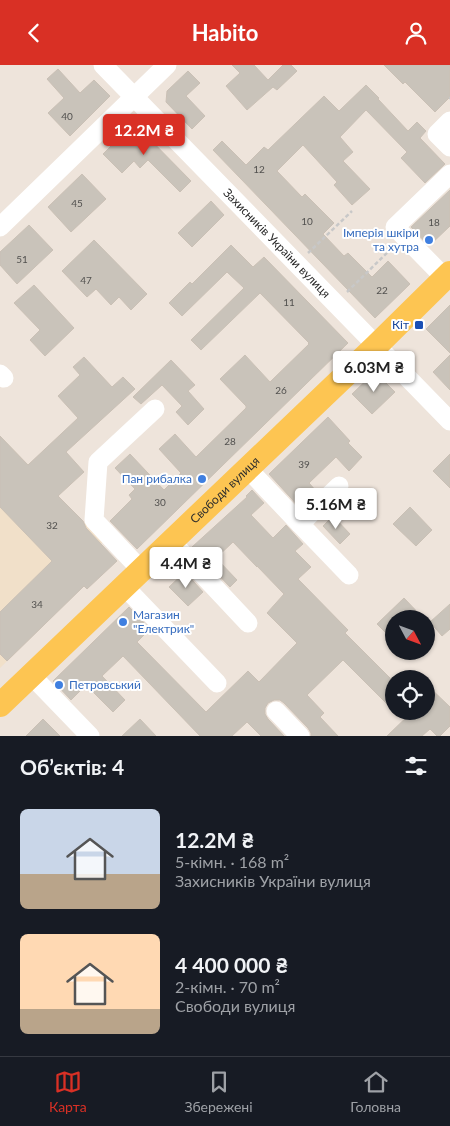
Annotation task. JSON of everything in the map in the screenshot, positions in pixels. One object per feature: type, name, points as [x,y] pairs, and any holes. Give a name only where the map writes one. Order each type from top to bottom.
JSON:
[{"type":"main road","name":"Свободи вулиця","points":[[0,705],[447,276]]},
{"type":"street","name":"Захисників України вулиця","points":[[103,65],[450,421]]},
{"type":"street","points":[[0,227],[167,65]]},
{"type":"street","points":[[450,121],[437,134],[450,147]]},
{"type":"street","points":[[447,276],[395,227],[450,174]]},
{"type":"street","points":[[141,570],[94,520],[98,462],[155,409]]},
{"type":"street","points":[[247,469],[349,575]]},
{"type":"street","points":[[300,524],[339,486]]},
{"type":"street","points":[[171,541],[248,623]]},
{"type":"street","points":[[124,586],[216,683]]},
{"type":"street","points":[[31,675],[90,736]]},
{"type":"street","points":[[276,711],[300,736]]},
{"type":"path","points":[[297,265],[352,211]]},
{"type":"path","points":[[335,304],[404,236]]},
{"type":"path","points":[[366,274],[370,279]]},
{"type":"shaded area","points":[[0,436],[103,542],[62,582],[74,595],[0,668]]},
{"type":"building","points":[[232,65],[254,65],[268,80],[283,65],[291,65],[297,71],[277,90],[273,87],[247,110],[226,86],[240,73]]},
{"type":"building","points":[[384,65],[450,65],[450,97],[435,112],[405,82],[403,84]]},
{"type":"building","points":[[58,69],[80,93],[94,80],[110,96],[70,136],[48,113],[64,98],[47,79]]},
{"type":"building","points":[[188,71],[200,83],[186,96],[205,116],[192,129],[166,102],[167,91]]},
{"type":"building","points":[[366,85],[408,131],[417,122],[426,131],[420,138],[445,164],[425,183],[401,158],[407,152],[366,110],[340,137],[353,152],[343,161],[370,189],[352,205],[334,185],[337,182],[303,145],[277,171],[302,197],[305,194],[334,223],[323,234],[344,256],[348,253],[372,277],[388,261],[410,284],[375,318],[213,150],[222,141],[246,165],[264,147],[268,150],[324,96],[339,111]]},
{"type":"building","points":[[134,123],[191,181],[180,192],[148,160],[140,168],[134,161],[122,173],[103,154]]},
{"type":"building","points":[[82,174],[106,199],[71,232],[48,207]]},
{"type":"building","points":[[450,190],[450,226],[429,246],[411,227]]},
{"type":"building","points":[[211,201],[224,215],[192,247],[178,233]]},
{"type":"building","points":[[29,225],[53,250],[17,284],[0,265],[0,252]]},
{"type":"building","points":[[94,240],[147,294],[131,310],[119,297],[111,305],[96,289],[87,297],[62,271]]},
{"type":"building","points":[[231,245],[253,267],[264,257],[348,343],[137,549],[110,521],[132,499],[129,495],[135,489],[115,468],[130,454],[164,490],[181,473],[159,449],[175,434],[196,457],[246,408],[220,379],[245,355],[270,382],[309,344],[260,293],[201,350],[191,340],[244,288],[227,272],[182,316],[169,303],[190,282],[192,284]]},
{"type":"building","points":[[34,285],[74,328],[45,356],[30,340],[40,330],[14,303]]},
{"type":"building","points":[[450,305],[450,353],[426,329]]},
{"type":"building","points":[[450,355],[450,390],[433,372]]},
{"type":"building","points":[[84,357],[112,387],[123,377],[135,389],[66,452],[84,472],[58,496],[83,521],[86,528],[117,561],[87,589],[84,586],[7,661],[0,654],[0,612],[52,561],[0,507],[0,436],[28,465],[78,418],[58,396],[80,375],[73,367]]},
{"type":"building","points":[[171,360],[195,385],[188,391],[204,409],[188,425],[176,412],[182,406],[162,385],[141,404],[133,397]]},
{"type":"building","points":[[375,372],[395,392],[372,414],[352,394]]},
{"type":"building","points":[[328,417],[350,441],[348,443],[362,457],[349,471],[336,457],[309,483],[317,492],[300,508],[269,474]]},
{"type":"building","points":[[450,454],[450,488],[433,471]]},
{"type":"building","points":[[252,490],[264,503],[251,515],[273,538],[286,525],[303,544],[295,551],[311,567],[298,579],[348,630],[345,633],[385,673],[385,702],[343,660],[307,695],[324,713],[320,717],[338,736],[311,736],[308,728],[284,703],[280,700],[274,700],[268,703],[265,708],[265,714],[284,736],[261,736],[247,722],[232,736],[200,736],[123,656],[102,676],[125,700],[113,712],[86,685],[71,700],[53,681],[129,607],[150,629],[137,642],[206,712],[248,671],[259,682],[297,643],[267,613],[284,594],[233,542],[216,558],[237,580],[230,587],[192,547]]},
{"type":"building","points":[[410,507],[432,530],[416,546],[393,524]]},
{"type":"building","points":[[333,516],[350,534],[340,544],[323,526]]},
{"type":"building","points":[[185,572],[203,592],[188,606],[169,587]]},
{"type":"building","points":[[404,598],[415,610],[392,610]]},
{"type":"building","points":[[450,604],[450,629],[442,636],[435,628],[435,618]]},
{"type":"building","points":[[385,616],[385,632],[377,624]]},
{"type":"building","points":[[435,693],[450,707],[450,726],[440,736],[437,736],[430,729],[422,736],[387,736],[404,720],[435,720]]},
{"type":"building","points":[[43,719],[60,736],[26,736]]},
{"type":"building","points":[[140,719],[156,736],[122,736]]},
{"type":"place","name":"Імперія шкіри та хутра","points":[[429,240]]},
{"type":"place","name":"Кіт","points":[[419,325]]},
{"type":"place","name":"Пан рибалка","points":[[202,479]]},
{"type":"place","name":"Магазин \"Електрик\"","points":[[123,622]]},
{"type":"place","name":"Петровський","points":[[59,685]]}]
